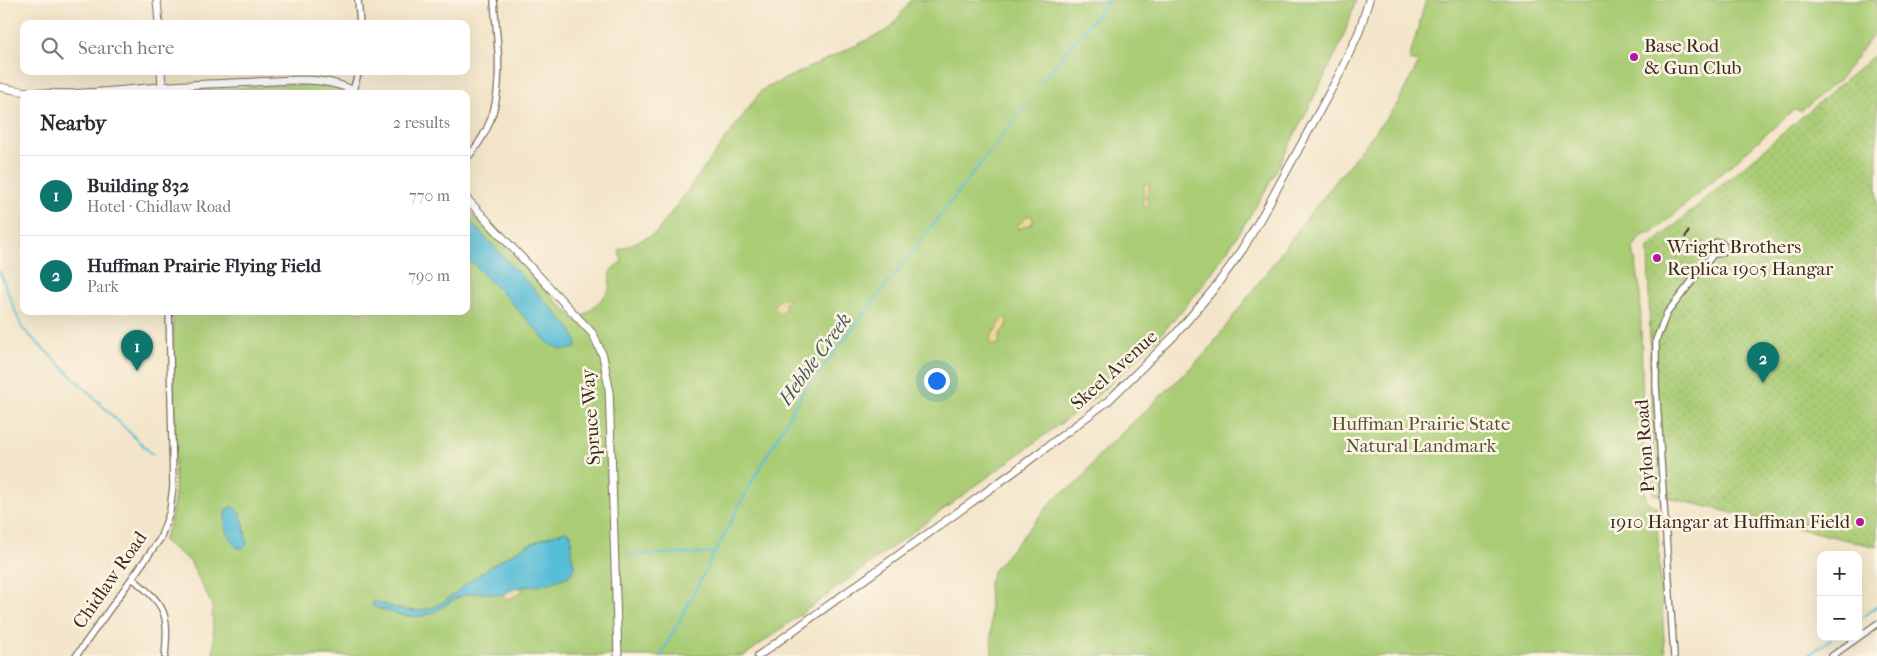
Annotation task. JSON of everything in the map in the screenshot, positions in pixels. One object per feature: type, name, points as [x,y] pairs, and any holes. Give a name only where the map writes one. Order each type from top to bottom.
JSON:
[{"type":"street","points":[[157,0],[159,20]]},
{"type":"street","points":[[358,0],[360,20]]},
{"type":"street","points":[[470,155],[486,132],[494,113],[498,92],[494,0]]},
{"type":"street","name":"Skeel Avenue","points":[[758,656],[1015,471],[1108,401],[1176,335],[1213,290],[1243,249],[1338,77],[1359,32],[1369,0]]},
{"type":"street","points":[[161,75],[162,90],[320,80],[350,90]]},
{"type":"street","points":[[356,90],[358,75]]},
{"type":"street","points":[[0,87],[20,91]]},
{"type":"street","name":"Spruce Way","points":[[470,202],[593,334],[603,356],[609,388],[618,656]]},
{"type":"street","name":"Pylon Road","points":[[1674,656],[1656,385],[1656,340],[1667,312],[1714,253]]},
{"type":"street","name":"Chidlaw Road","points":[[76,656],[160,539],[170,511],[173,486],[169,315]]},
{"type":"street","points":[[132,578],[155,598],[164,613],[167,625],[165,656]]},
{"type":"street","points":[[1832,656],[1877,624]]},
{"type":"green space","points":[[911,0],[1356,0],[1342,41],[1266,190],[1201,288],[1164,331],[1087,404],[744,656],[213,656],[212,605],[190,561],[163,541],[170,523],[175,496],[173,315],[470,315],[470,211],[577,322],[609,289],[611,270],[622,262],[619,250],[656,233],[762,90],[890,29]]},
{"type":"green space","name":"Huffman Prairie State Natural Landmark","points":[[1426,0],[1877,0],[1877,30],[1840,79],[1801,111],[1794,110],[1656,230],[1640,237],[1633,248],[1640,288],[1645,496],[1648,503],[1656,506],[1665,656],[992,656],[989,583],[994,570],[1056,497],[1080,481],[1100,454],[1206,353],[1310,214],[1397,104],[1419,62],[1409,60]]},
{"type":"green space","points":[[1877,53],[1877,547],[1653,494],[1648,248]]},
{"type":"green space","points":[[300,84],[327,86],[338,90],[200,90]]},
{"type":"sand","points":[[1147,183],[1150,186],[1146,197],[1149,206],[1146,207],[1143,205],[1144,185]]},
{"type":"sand","points":[[1028,215],[1032,216],[1033,223],[1018,229],[1018,225]]},
{"type":"sand","points":[[787,297],[789,300],[785,303],[785,310],[776,311],[775,303]]},
{"type":"sand","points":[[1006,318],[1008,322],[1000,333],[999,342],[996,345],[992,345],[990,343],[991,337],[1001,320]]},
{"type":"sand","points":[[519,586],[522,588],[522,592],[507,600],[504,599],[503,594]]},
{"type":"water","points":[[470,221],[570,328],[577,342],[576,348],[563,350],[549,344],[470,261]]},
{"type":"water","points":[[231,507],[239,512],[243,522],[247,544],[243,548],[238,548],[234,544],[227,531],[225,521],[226,510]]},
{"type":"water","points":[[566,531],[571,534],[572,558],[575,567],[569,576],[542,585],[517,588],[503,595],[478,593],[464,595],[433,612],[416,617],[372,606],[374,601],[404,610],[417,611],[430,608],[450,597],[507,556],[529,544]]},
{"type":"waterway","name":"Hebble Creek","points":[[1040,83],[1109,0]]},
{"type":"waterway","name":"Hebble Creek","points":[[661,656],[750,485],[802,394],[1028,102]]},
{"type":"waterway","points":[[0,272],[22,328],[153,455]]},
{"type":"waterway","points":[[628,555],[715,553]]},
{"type":"waterway","points":[[1862,617],[1877,606]]},
{"type":"waterway","points":[[1807,656],[1828,641]]},
{"type":"railway","points":[[1679,248],[1690,229]]},
{"type":"place","name":"Base Rod & Gun Club","points":[[1634,57]]},
{"type":"place","name":"Wright Brothers Replica 1905 Hangar","points":[[1657,258]]},
{"type":"place","name":"Building 832","points":[[137,371]]},
{"type":"place","name":"Huffman Prairie Flying Field","points":[[1763,383]]},
{"type":"place","name":"1910 Hangar at Huffman Field","points":[[1860,522]]}]
